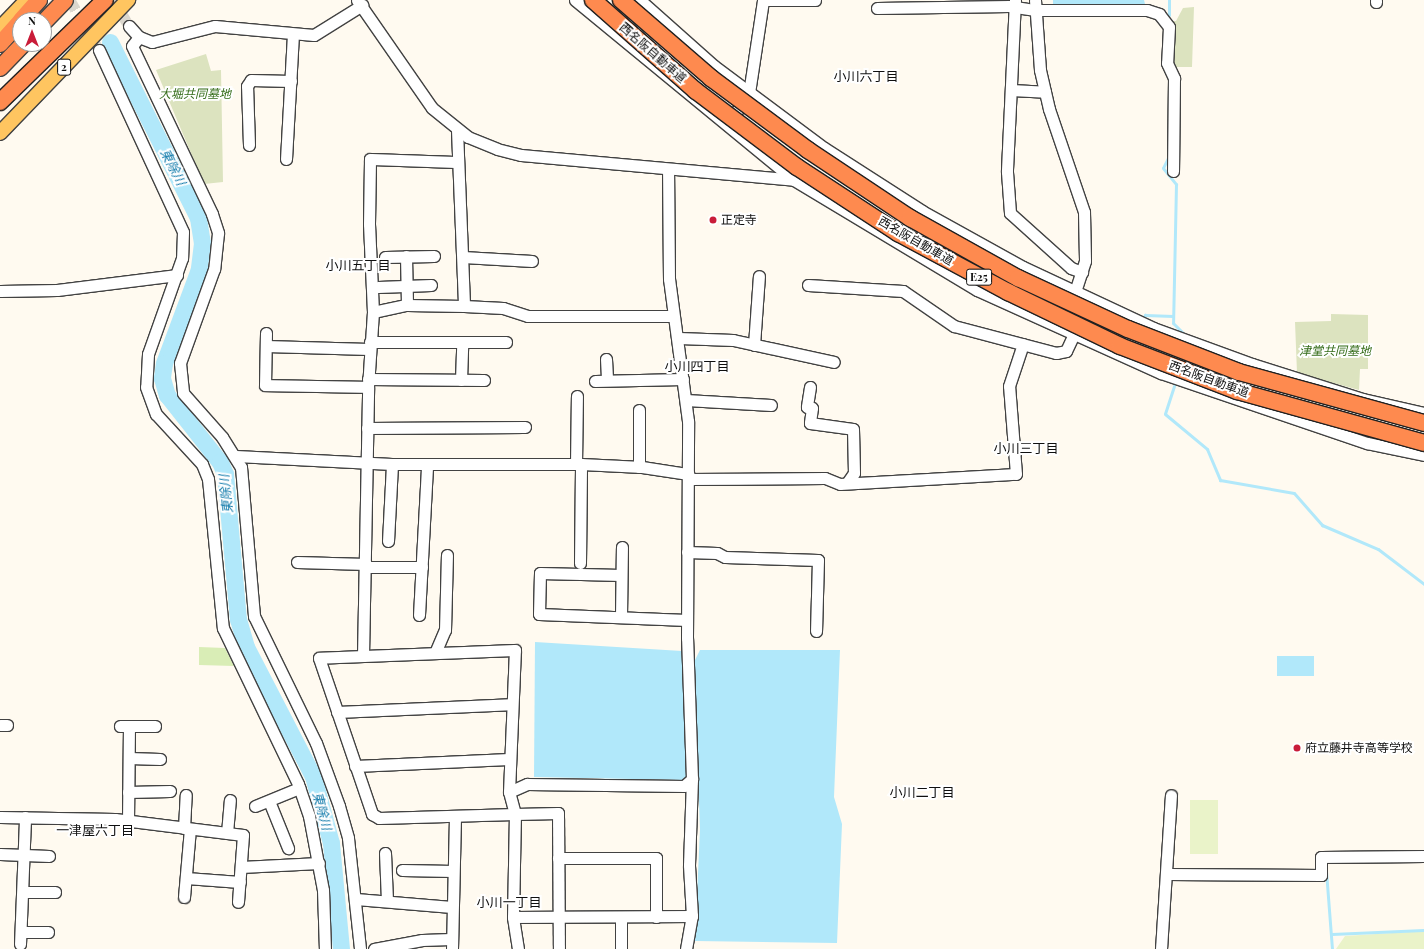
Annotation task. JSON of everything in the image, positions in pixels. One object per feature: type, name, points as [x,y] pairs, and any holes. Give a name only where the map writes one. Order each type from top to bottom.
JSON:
[{"type":"highway","points":[[29,12],[40,0]]},
{"type":"highway","points":[[52,14],[65,0]]},
{"type":"highway","points":[[0,95],[89,0]]},
{"type":"highway","points":[[0,102],[105,0]]},
{"type":"highway","name":"西名阪自動車道","points":[[593,0],[696,91],[797,166],[898,233],[1008,292],[1120,346],[1237,391],[1424,443]]},
{"type":"highway","name":"西名阪自動車道","points":[[621,0],[711,78],[808,150],[910,218],[1018,278],[1128,329],[1239,372],[1358,408],[1424,423]]},
{"type":"highway","points":[[0,44],[12,31]]},
{"type":"highway","points":[[0,68],[15,52]]},
{"type":"main road","points":[[0,28],[27,0]]},
{"type":"main road","name":"2","points":[[0,133],[128,0]]},
{"type":"street","points":[[575,0],[794,180],[977,290],[1069,334],[1232,398],[1350,434],[1367,443],[1424,455]]},
{"type":"street","points":[[640,0],[750,93],[824,148],[916,207],[1078,296],[1252,364],[1363,399],[1424,413]]},
{"type":"street","points":[[727,125],[750,93],[764,0],[815,0]]},
{"type":"street","points":[[129,26],[139,36],[152,42],[215,26],[293,35],[314,35],[326,31],[359,3],[432,108],[457,130],[497,150],[521,155],[794,180]]},
{"type":"street","points":[[1015,4],[1007,172],[1010,213],[1071,268],[1082,272]]},
{"type":"street","points":[[877,8],[1015,4],[1147,10],[1167,21],[1167,63],[1174,78],[1174,171]]},
{"type":"street","points":[[808,285],[903,291],[954,326],[1056,353],[1066,351],[1078,296],[1087,235],[1084,212],[1045,92],[1034,5]]},
{"type":"street","points":[[286,160],[293,35]]},
{"type":"street","points":[[139,36],[132,46],[212,214],[218,233],[214,269],[180,363],[183,393],[236,456],[245,488],[254,616],[328,772],[348,838],[356,898],[360,949]]},
{"type":"street","points":[[99,50],[178,217],[183,246],[177,275],[148,354],[146,387],[156,414],[202,464],[208,479],[223,628],[299,788],[319,863],[325,949]]},
{"type":"street","points":[[249,146],[247,86],[251,80],[291,81]]},
{"type":"street","points":[[1011,90],[1045,92]]},
{"type":"street","points":[[457,130],[457,162],[463,258],[464,306]]},
{"type":"street","points":[[363,656],[366,565],[368,383],[373,312],[369,224],[370,159],[457,162]]},
{"type":"street","points":[[668,169],[667,240],[674,316],[679,338],[686,400],[688,476],[687,620],[692,779],[689,865],[692,916],[686,949]]},
{"type":"street","points":[[406,256],[408,305]]},
{"type":"street","points":[[385,257],[434,256]]},
{"type":"street","points":[[463,258],[532,261]]},
{"type":"street","points":[[0,291],[57,290],[177,275]]},
{"type":"street","points":[[754,345],[759,276]]},
{"type":"street","points":[[378,287],[431,285]]},
{"type":"street","points":[[373,312],[408,305],[503,308],[528,316],[674,316]]},
{"type":"street","points":[[266,333],[265,385],[484,380]]},
{"type":"street","points":[[679,338],[733,340],[834,362]]},
{"type":"street","points":[[461,380],[462,342]]},
{"type":"street","points":[[266,346],[506,342]]},
{"type":"street","points":[[236,456],[427,465],[578,464],[639,467],[688,476],[825,478],[847,483],[1016,474],[1009,386],[1022,344]]},
{"type":"street","points":[[606,359],[607,380]]},
{"type":"street","points":[[595,381],[683,379]]},
{"type":"street","points":[[810,387],[807,407],[812,408],[810,423],[853,429],[854,473],[847,483]]},
{"type":"street","points":[[577,396],[580,563]]},
{"type":"street","points":[[686,400],[771,405]]},
{"type":"street","points":[[639,410],[639,467]]},
{"type":"street","points":[[368,428],[525,427]]},
{"type":"street","points":[[388,541],[392,464]]},
{"type":"street","points":[[419,615],[427,465]]},
{"type":"street","points":[[621,616],[622,547]]},
{"type":"street","points":[[687,552],[717,553],[725,557],[818,560],[816,631]]},
{"type":"street","points":[[435,653],[445,630],[447,554]]},
{"type":"street","points":[[297,562],[422,567]]},
{"type":"street","points":[[621,575],[540,573],[539,614],[621,616],[687,620]]},
{"type":"street","points":[[518,949],[514,917],[515,814],[509,792],[510,704],[514,650],[319,658],[372,814],[379,818],[515,814],[558,813],[559,949]]},
{"type":"street","points":[[337,712],[510,704]]},
{"type":"street","points":[[128,821],[129,758],[125,726],[155,726]]},
{"type":"street","points":[[129,758],[160,759]]},
{"type":"street","points":[[356,766],[509,759]]},
{"type":"street","points":[[509,792],[527,784],[684,786],[692,779]]},
{"type":"street","points":[[255,806],[299,788]]},
{"type":"street","points":[[128,792],[170,791]]},
{"type":"street","points":[[184,897],[187,829],[186,795]]},
{"type":"street","points":[[1161,949],[1168,874],[1171,795]]},
{"type":"street","points":[[227,833],[230,800]]},
{"type":"street","points":[[269,801],[288,848]]},
{"type":"street","points":[[374,949],[422,940],[451,944],[455,816]]},
{"type":"street","points":[[0,817],[128,821],[243,835],[238,902]]},
{"type":"street","points":[[20,944],[25,817]]},
{"type":"street","points":[[385,853],[387,900]]},
{"type":"street","points":[[0,854],[49,856]]},
{"type":"street","points":[[1168,874],[1321,875],[1321,857],[1424,856]]},
{"type":"street","points":[[558,858],[656,858],[656,917]]},
{"type":"street","points":[[241,867],[319,863]]},
{"type":"street","points":[[402,870],[453,871]]},
{"type":"street","points":[[186,878],[240,882]]},
{"type":"street","points":[[22,892],[55,892]]},
{"type":"street","points":[[356,898],[452,907]]},
{"type":"street","points":[[514,917],[621,918],[692,916]]},
{"type":"street","points":[[621,918],[621,949]]},
{"type":"street","points":[[21,932],[48,932]]},
{"type":"green space","points":[[1194,7],[1192,67],[1171,67],[1171,21],[1176,21],[1183,8]]},
{"type":"green space","name":"大堀共同墓地","points":[[206,54],[211,71],[221,70],[223,182],[204,184],[156,70]]},
{"type":"green space","name":"津堂共同墓地","points":[[1331,314],[1368,315],[1368,369],[1360,369],[1359,390],[1297,373],[1295,322],[1331,321]]},
{"type":"green space","points":[[199,647],[225,648],[234,666],[199,665]]},
{"type":"green space","points":[[1190,800],[1218,800],[1218,854],[1190,854]]},
{"type":"green space","points":[[1424,931],[1424,949],[1336,949],[1345,936]]},
{"type":"water","points":[[1053,0],[1144,0],[1145,4],[1053,6]]},
{"type":"water","points":[[535,642],[682,651],[687,776],[682,780],[534,777]]},
{"type":"water","points":[[700,650],[840,650],[834,797],[842,824],[837,943],[695,941],[700,829],[694,662]]},
{"type":"water","points":[[1277,656],[1314,656],[1314,676],[1277,676]]},
{"type":"waterway","points":[[1169,0],[1169,15]]},
{"type":"waterway","name":"東除川","points":[[110,42],[198,218],[202,243],[199,269],[164,363],[162,378],[167,395],[220,462],[225,474],[238,619],[246,647],[313,776],[331,843],[341,949]]},
{"type":"waterway","points":[[1169,156],[1163,168],[1176,184],[1173,323],[1184,334]]},
{"type":"waterway","points":[[1143,318],[1145,315],[1173,316]]},
{"type":"waterway","points":[[1174,386],[1165,414],[1207,449],[1220,480],[1294,493],[1322,525],[1378,549],[1424,584]]},
{"type":"waterway","points":[[1326,871],[1332,949]]},
{"type":"waterway","points":[[1332,934],[1424,930]]},
{"type":"tunnel","points":[[70,0],[99,50]]},
{"type":"tunnel","points":[[114,0],[129,26]]},
{"type":"place","name":"正定寺","points":[[713,220]]},
{"type":"place","name":"府立藤井寺高等学校","points":[[1297,748]]},
{"type":"district","name":"小川六丁目","points":[[866,76]]},
{"type":"district","name":"小川五丁目","points":[[358,265]]},
{"type":"district","name":"小川四丁目","points":[[697,366]]},
{"type":"district","name":"小川三丁目","points":[[1026,448]]},
{"type":"district","name":"小川二丁目","points":[[922,792]]},
{"type":"district","name":"一津屋六丁目","points":[[95,830]]},
{"type":"district","name":"小川一丁目","points":[[509,902]]}]
